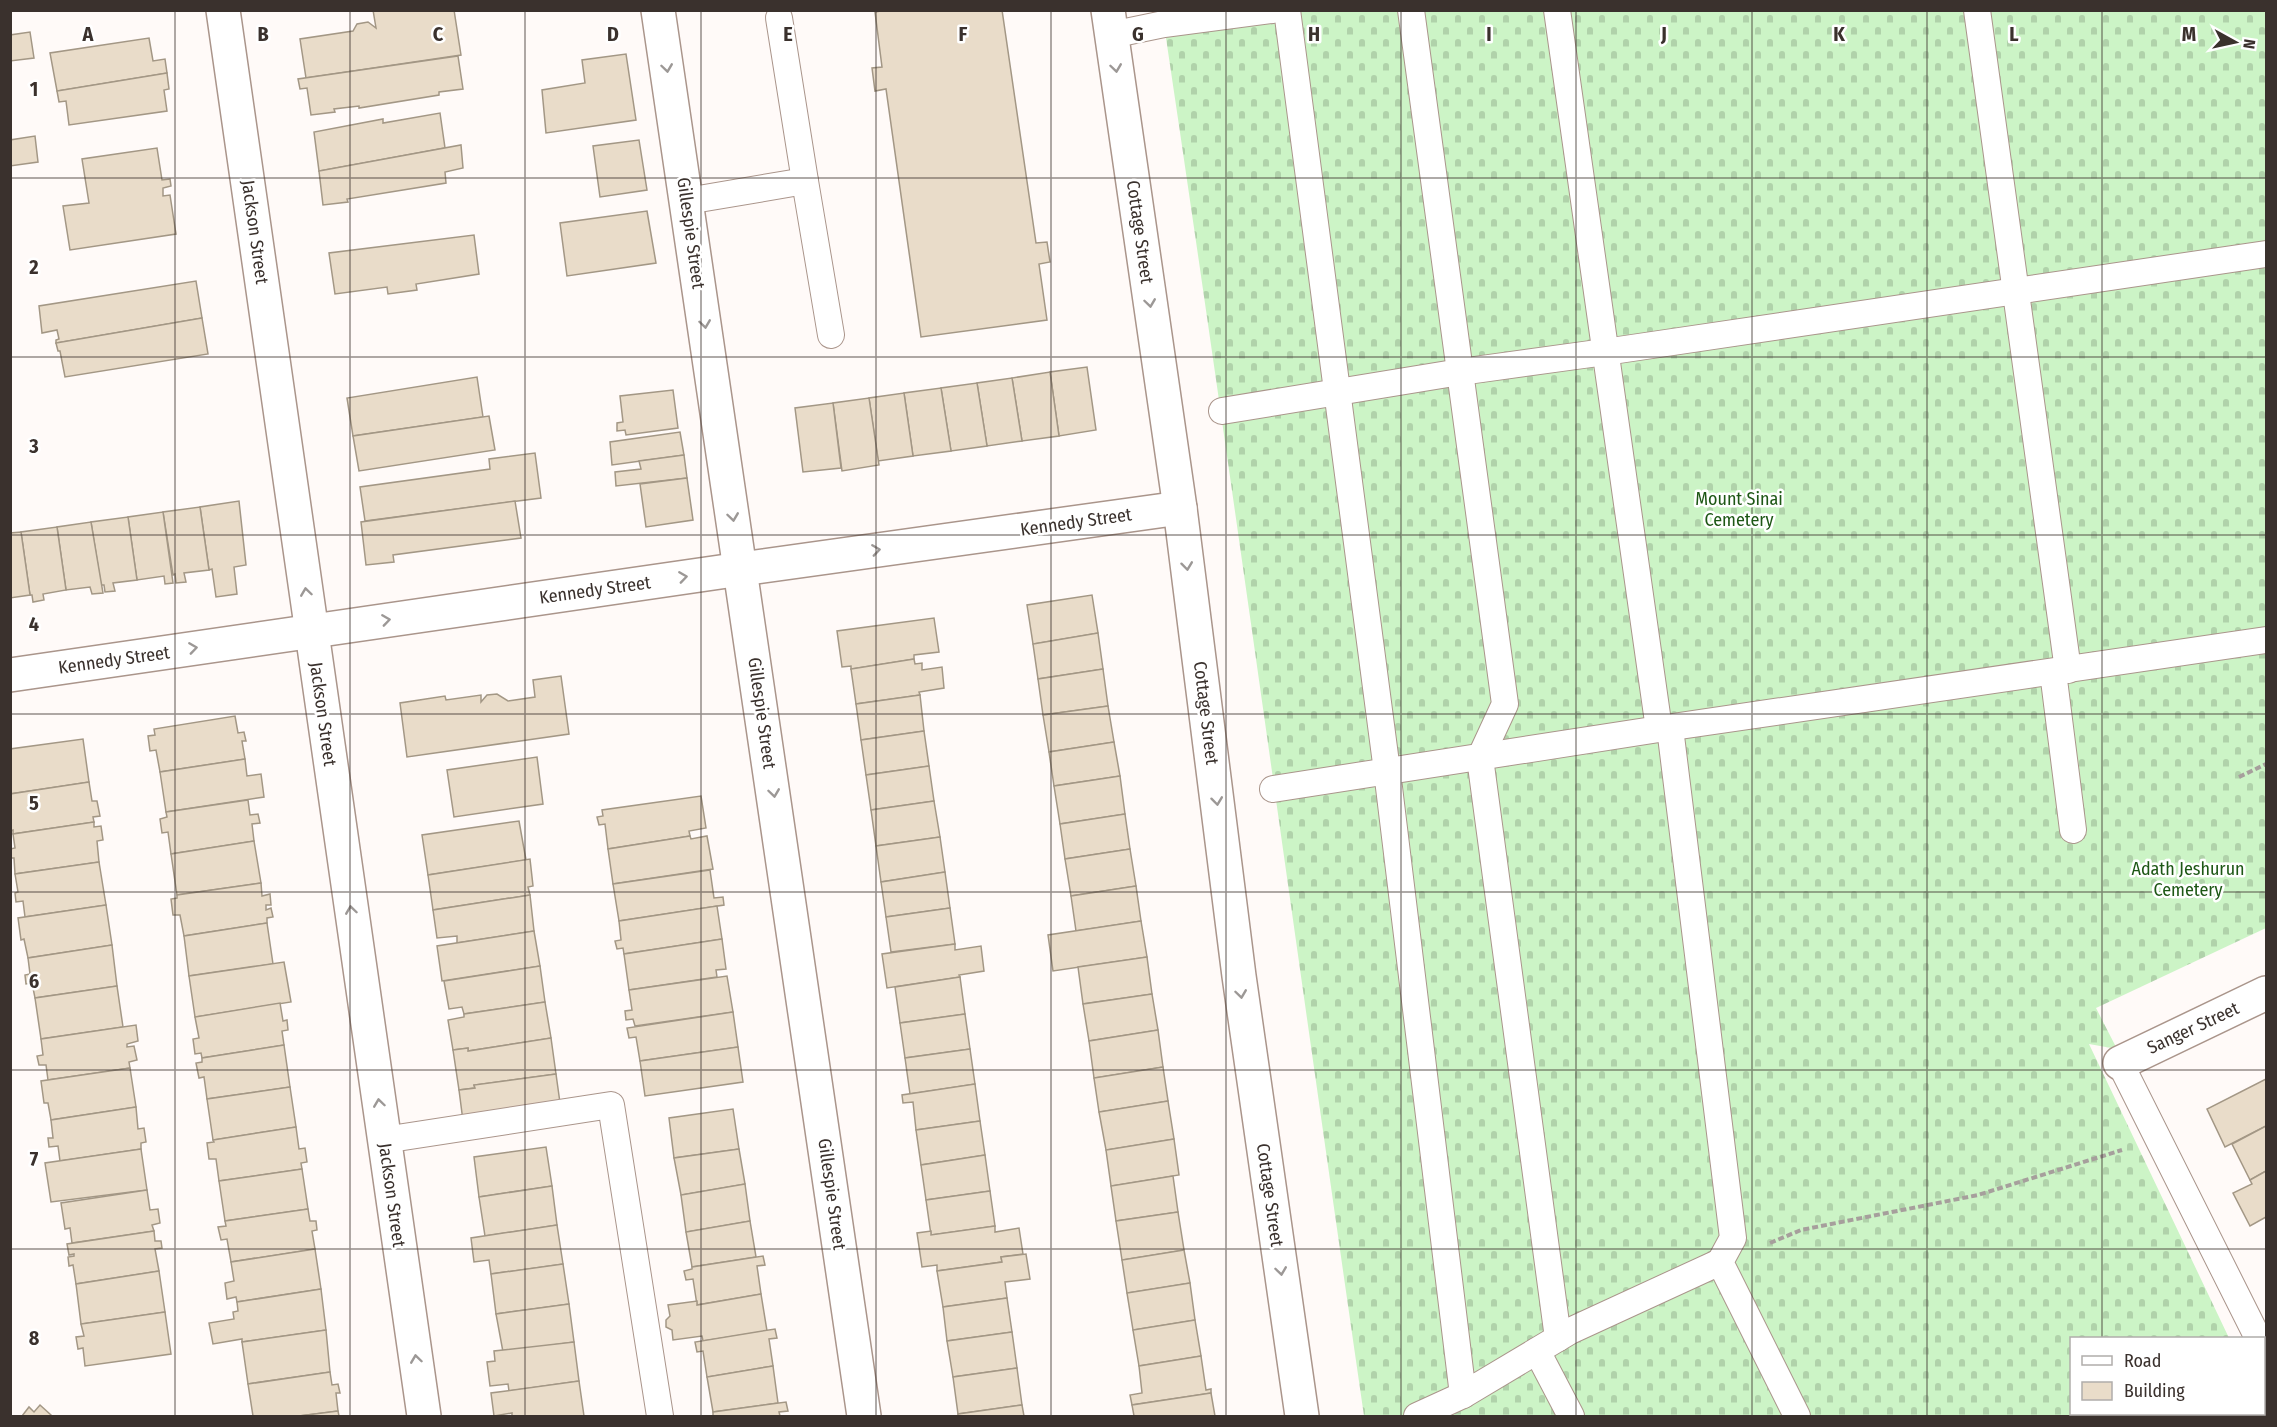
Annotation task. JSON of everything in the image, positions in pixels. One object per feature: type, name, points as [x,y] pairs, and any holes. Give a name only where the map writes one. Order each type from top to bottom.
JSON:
[{"type":"street","name":"Jackson Street","points":[[223,10],[424,1416]]},
{"type":"street","name":"Gillespie Street","points":[[658,10],[864,1416]]},
{"type":"street","name":"Cottage Street","points":[[1109,22],[1180,508],[1239,976],[1302,1416]]},
{"type":"street","name":"Kennedy Street","points":[[10,675],[741,568],[1180,508]]},
{"type":"street","name":"Sanger Street","points":[[2120,1063],[2266,993]]},
{"type":"lane","points":[[1109,22],[1164,24],[1272,10]]},
{"type":"lane","points":[[1287,10],[1387,771],[1463,1395]]},
{"type":"lane","points":[[1411,10],[1505,704],[1480,758],[1547,1344],[1571,1416]]},
{"type":"lane","points":[[1417,1416],[1463,1395],[1547,1344],[1720,1262],[1733,1238],[1664,729],[1605,352],[1557,10]]},
{"type":"lane","points":[[1977,10],[2016,290],[2060,671],[2073,830]]},
{"type":"lane","points":[[779,18],[831,335]]},
{"type":"lane","points":[[687,201],[805,181]]},
{"type":"lane","points":[[1222,411],[1460,372],[2266,255]]},
{"type":"lane","points":[[1273,789],[2266,640]]},
{"type":"lane","points":[[2120,1063],[2257,1337]]},
{"type":"lane","points":[[384,1140],[611,1105],[660,1416]]},
{"type":"lane","points":[[1720,1262],[1797,1416]]},
{"type":"path","points":[[2239,777],[2266,764]]},
{"type":"path","points":[[1720,1262],[1801,1230],[1978,1195],[2123,1150]]},
{"type":"green space","name":"Mount Sinai Cemetery","points":[[1162,11],[2266,11],[2266,928],[2096,1008],[2117,1049],[2089,1044],[2229,1337],[2070,1337],[2070,1415],[2265,1415],[2265,1413],[2266,1416],[1364,1416]]},
{"type":"building","points":[[373,10],[454,10],[461,55],[306,78],[300,39],[353,31],[357,24],[368,22],[376,28]]},
{"type":"building","points":[[886,10],[1002,10],[1036,243],[1047,242],[1050,262],[1039,264],[1047,320],[921,337],[886,89],[875,91],[872,68],[882,67],[875,12]]},
{"type":"building","points":[[30,32],[34,58],[10,61],[10,35]]},
{"type":"building","points":[[149,38],[153,61],[165,59],[167,73],[57,91],[50,53]]},
{"type":"building","points":[[626,54],[636,120],[546,133],[542,90],[585,83],[582,60]]},
{"type":"building","points":[[458,56],[463,89],[359,108],[359,106],[334,109],[335,112],[311,115],[307,88],[300,89],[298,79]]},
{"type":"building","points":[[167,73],[169,89],[164,90],[167,111],[69,125],[66,101],[59,102],[57,91]]},
{"type":"building","points":[[440,113],[445,148],[319,171],[314,132],[383,119],[383,123]]},
{"type":"building","points":[[35,136],[38,162],[10,166],[10,140]]},
{"type":"building","points":[[639,140],[647,190],[600,197],[593,146]]},
{"type":"building","points":[[461,145],[463,168],[445,172],[446,183],[323,205],[319,171]]},
{"type":"building","points":[[157,148],[162,180],[170,179],[171,186],[163,188],[163,196],[170,195],[176,234],[70,250],[63,206],[89,203],[82,159]]},
{"type":"building","points":[[647,211],[656,263],[567,276],[560,223]]},
{"type":"building","points":[[474,235],[479,274],[416,284],[417,290],[388,294],[387,287],[335,294],[329,253]]},
{"type":"building","points":[[196,281],[202,318],[56,343],[59,339],[57,330],[42,333],[39,306]]},
{"type":"building","points":[[202,318],[208,354],[65,377],[60,351],[56,343]]},
{"type":"building","points":[[1087,367],[1096,430],[1059,436],[1050,372]]},
{"type":"building","points":[[1050,372],[1059,436],[1022,441],[1012,378]]},
{"type":"building","points":[[477,377],[483,417],[353,436],[347,398]]},
{"type":"building","points":[[1012,378],[1022,441],[987,446],[977,383]]},
{"type":"building","points":[[977,383],[987,446],[951,451],[941,388]]},
{"type":"building","points":[[941,388],[951,451],[913,456],[904,393]]},
{"type":"building","points":[[673,390],[678,428],[626,435],[625,430],[617,431],[617,423],[623,422],[620,396]]},
{"type":"building","points":[[904,393],[913,456],[878,461],[869,398]]},
{"type":"building","points":[[869,398],[879,465],[842,471],[833,403]]},
{"type":"building","points":[[833,403],[841,468],[803,472],[795,408]]},
{"type":"building","points":[[489,416],[495,450],[359,471],[353,436]]},
{"type":"building","points":[[680,432],[684,455],[612,465],[610,442]]},
{"type":"building","points":[[535,453],[541,498],[365,521],[360,487],[490,469],[489,459]]},
{"type":"building","points":[[684,455],[687,478],[616,486],[615,472],[641,469],[639,461]]},
{"type":"building","points":[[687,478],[693,520],[646,527],[640,484]]},
{"type":"building","points":[[239,501],[246,565],[234,567],[237,594],[216,597],[212,569],[209,570],[200,507]]},
{"type":"building","points":[[515,501],[521,538],[393,555],[394,562],[366,565],[361,522]]},
{"type":"building","points":[[200,507],[209,570],[184,573],[186,582],[176,583],[163,512]]},
{"type":"building","points":[[163,512],[173,583],[165,584],[164,576],[137,580],[128,517]]},
{"type":"building","points":[[128,517],[137,580],[113,583],[115,591],[105,592],[104,585],[101,585],[91,522]]},
{"type":"building","points":[[91,522],[103,593],[92,594],[90,587],[66,590],[57,527]]},
{"type":"building","points":[[57,527],[66,590],[43,594],[44,600],[33,602],[21,532]]},
{"type":"building","points":[[21,532],[30,595],[10,598],[10,533]]},
{"type":"building","points":[[1092,595],[1098,633],[1033,644],[1027,605]]},
{"type":"building","points":[[934,618],[939,652],[914,655],[914,659],[851,669],[851,666],[842,667],[837,631]]},
{"type":"building","points":[[1098,633],[1103,669],[1038,679],[1033,644]]},
{"type":"building","points":[[914,659],[915,664],[922,663],[922,670],[942,667],[944,688],[919,692],[920,695],[856,704],[851,669]]},
{"type":"building","points":[[1103,669],[1108,706],[1043,715],[1038,679]]},
{"type":"building","points":[[561,676],[569,734],[407,757],[400,703],[445,696],[446,700],[481,695],[481,702],[487,695],[497,694],[508,701],[535,697],[533,680]]},
{"type":"building","points":[[920,695],[924,731],[861,740],[856,704]]},
{"type":"building","points":[[1108,706],[1114,742],[1049,752],[1043,715]]},
{"type":"building","points":[[235,716],[238,733],[244,732],[246,741],[242,741],[245,759],[160,772],[156,750],[150,751],[148,736],[155,735],[154,729]]},
{"type":"building","points":[[924,731],[929,766],[866,775],[861,740]]},
{"type":"building","points":[[83,739],[89,782],[10,794],[10,749]]},
{"type":"building","points":[[1114,742],[1120,776],[1054,786],[1049,752]]},
{"type":"building","points":[[537,757],[543,804],[454,817],[447,770]]},
{"type":"building","points":[[245,759],[247,776],[261,774],[264,797],[166,812],[160,772]]},
{"type":"building","points":[[929,766],[934,801],[871,810],[866,775]]},
{"type":"building","points":[[1120,776],[1125,814],[1060,824],[1054,786]]},
{"type":"building","points":[[89,782],[92,801],[97,801],[100,816],[93,817],[94,822],[13,834],[13,830],[10,831],[10,794]]},
{"type":"building","points":[[701,796],[706,828],[689,831],[690,836],[608,849],[605,824],[599,825],[597,817],[603,816],[602,810]]},
{"type":"building","points":[[248,800],[250,815],[258,814],[260,823],[252,824],[254,841],[171,854],[168,832],[162,833],[160,819],[167,817],[166,812]]},
{"type":"building","points":[[934,801],[940,837],[876,846],[871,810]]},
{"type":"building","points":[[1125,814],[1130,849],[1065,859],[1060,824]]},
{"type":"building","points":[[519,821],[526,860],[428,875],[422,835]]},
{"type":"building","points":[[94,822],[94,827],[101,826],[103,840],[97,841],[99,862],[15,874],[14,858],[10,858],[10,849],[15,848],[13,834]]},
{"type":"building","points":[[690,836],[691,839],[707,836],[713,869],[613,884],[608,849]]},
{"type":"building","points":[[940,837],[945,872],[881,882],[876,846]]},
{"type":"building","points":[[254,841],[261,883],[177,895],[171,854]]},
{"type":"building","points":[[1130,849],[1136,886],[1071,896],[1065,859]]},
{"type":"building","points":[[530,859],[533,886],[528,887],[530,895],[433,910],[428,875]]},
{"type":"building","points":[[99,862],[106,905],[25,917],[23,901],[16,902],[15,893],[18,892],[15,874]]},
{"type":"building","points":[[710,870],[714,898],[723,897],[724,905],[619,921],[613,884]]},
{"type":"building","points":[[945,872],[950,908],[886,917],[881,882]]},
{"type":"building","points":[[261,883],[262,896],[270,894],[271,905],[266,905],[266,910],[271,908],[273,917],[267,918],[267,923],[184,936],[180,915],[173,915],[171,899],[177,898],[177,895]]},
{"type":"building","points":[[1136,886],[1141,921],[1076,931],[1071,896]]},
{"type":"building","points":[[530,895],[534,931],[457,943],[457,936],[437,938],[433,910]]},
{"type":"building","points":[[106,905],[112,945],[28,958],[24,939],[21,940],[18,918]]},
{"type":"building","points":[[717,906],[722,939],[624,954],[623,948],[617,949],[615,941],[621,940],[619,921]]},
{"type":"building","points":[[950,908],[955,944],[891,952],[886,917]]},
{"type":"building","points":[[1141,921],[1147,957],[1053,971],[1048,935]]},
{"type":"building","points":[[267,923],[273,964],[189,976],[184,936]]},
{"type":"building","points":[[534,931],[540,966],[442,981],[437,946]]},
{"type":"building","points":[[722,939],[726,969],[716,970],[717,977],[629,990],[624,954]]},
{"type":"building","points":[[955,944],[955,950],[981,946],[984,971],[887,988],[882,954]]},
{"type":"building","points":[[112,945],[117,986],[35,998],[32,983],[26,984],[25,975],[30,974],[28,958]]},
{"type":"building","points":[[1147,957],[1152,994],[1083,1004],[1078,967]]},
{"type":"building","points":[[284,962],[291,1002],[195,1017],[189,976]]},
{"type":"building","points":[[540,966],[545,1002],[464,1014],[462,1007],[449,1009],[444,981]]},
{"type":"building","points":[[727,976],[733,1012],[635,1026],[633,1019],[626,1020],[625,1011],[632,1010],[629,990]]},
{"type":"building","points":[[960,977],[965,1014],[900,1023],[895,987]]},
{"type":"building","points":[[117,986],[123,1027],[41,1039],[35,998]]},
{"type":"building","points":[[1152,994],[1158,1030],[1089,1041],[1083,1004]]},
{"type":"building","points":[[545,1002],[551,1038],[468,1051],[468,1048],[453,1050],[448,1020],[464,1017],[464,1014]]},
{"type":"building","points":[[280,1003],[283,1021],[287,1020],[288,1030],[282,1031],[284,1045],[202,1058],[201,1053],[195,1054],[193,1039],[199,1038],[195,1017]]},
{"type":"building","points":[[733,1012],[738,1047],[640,1061],[636,1037],[629,1038],[627,1028]]},
{"type":"building","points":[[965,1014],[970,1049],[905,1058],[900,1023]]},
{"type":"building","points":[[136,1025],[138,1041],[127,1044],[127,1047],[134,1046],[137,1060],[129,1062],[130,1068],[48,1080],[46,1065],[39,1065],[37,1056],[43,1055],[41,1039]]},
{"type":"building","points":[[1158,1030],[1163,1067],[1094,1078],[1089,1041]]},
{"type":"building","points":[[551,1038],[556,1074],[474,1085],[475,1088],[459,1090],[453,1050],[468,1048],[468,1051]]},
{"type":"building","points":[[284,1045],[290,1087],[207,1099],[204,1077],[199,1078],[196,1063],[202,1062],[202,1058]]},
{"type":"building","points":[[738,1047],[743,1082],[645,1096],[640,1061]]},
{"type":"building","points":[[970,1049],[975,1084],[910,1094],[905,1058]]},
{"type":"building","points":[[1163,1067],[1168,1101],[1099,1112],[1094,1078]]},
{"type":"building","points":[[130,1068],[136,1107],[51,1120],[48,1103],[44,1103],[41,1081]]},
{"type":"building","points":[[556,1074],[561,1110],[463,1121],[459,1090],[475,1088],[474,1085]]},
{"type":"building","points":[[2266,1079],[2266,1126],[2225,1147],[2207,1109]]},
{"type":"building","points":[[975,1084],[980,1121],[916,1130],[913,1102],[903,1103],[902,1095]]},
{"type":"building","points":[[290,1087],[296,1127],[213,1140],[207,1099]]},
{"type":"building","points":[[1168,1101],[1174,1139],[1106,1150],[1099,1112]]},
{"type":"building","points":[[136,1107],[138,1129],[144,1128],[146,1142],[141,1143],[141,1149],[60,1161],[58,1146],[49,1147],[48,1138],[53,1138],[51,1120]]},
{"type":"building","points":[[733,1109],[739,1149],[674,1158],[669,1118]]},
{"type":"building","points":[[980,1121],[985,1155],[921,1165],[916,1130]]},
{"type":"building","points":[[2266,1126],[2266,1171],[2250,1180],[2232,1144]]},
{"type":"building","points":[[296,1127],[299,1149],[305,1148],[307,1162],[301,1163],[302,1169],[219,1181],[216,1159],[209,1159],[207,1143],[214,1142],[213,1140]]},
{"type":"building","points":[[1174,1139],[1179,1175],[1111,1186],[1106,1150]]},
{"type":"building","points":[[546,1147],[552,1186],[479,1197],[474,1157]]},
{"type":"building","points":[[141,1149],[147,1190],[51,1202],[45,1163]]},
{"type":"building","points":[[739,1149],[745,1184],[681,1195],[674,1158]]},
{"type":"building","points":[[985,1155],[990,1191],[926,1200],[921,1165]]},
{"type":"building","points":[[302,1169],[308,1209],[225,1221],[219,1181]]},
{"type":"building","points":[[2266,1171],[2266,1217],[2250,1226],[2233,1193],[2252,1184],[2250,1180]]},
{"type":"building","points":[[1173,1176],[1178,1212],[1116,1221],[1111,1186]]},
{"type":"building","points":[[745,1184],[750,1221],[686,1232],[681,1195]]},
{"type":"building","points":[[552,1186],[557,1225],[485,1236],[479,1197]]},
{"type":"building","points":[[147,1190],[150,1210],[158,1209],[160,1223],[152,1225],[154,1231],[72,1243],[70,1228],[65,1229],[61,1203]]},
{"type":"building","points":[[990,1191],[995,1226],[931,1235],[926,1200]]},
{"type":"building","points":[[308,1209],[310,1221],[316,1221],[317,1230],[312,1231],[315,1249],[231,1262],[227,1239],[221,1240],[218,1227],[226,1226],[225,1221]]},
{"type":"building","points":[[1178,1212],[1184,1250],[1122,1260],[1116,1221]]},
{"type":"building","points":[[750,1221],[756,1257],[692,1267],[686,1232]]},
{"type":"building","points":[[557,1225],[563,1264],[491,1274],[489,1260],[474,1262],[471,1238]]},
{"type":"building","points":[[995,1226],[995,1232],[1019,1228],[1023,1254],[1001,1257],[1002,1262],[937,1271],[937,1265],[922,1267],[917,1233],[931,1231],[931,1235]]},
{"type":"building","points":[[154,1231],[155,1241],[161,1241],[162,1248],[155,1249],[159,1271],[76,1284],[73,1265],[69,1266],[68,1257],[74,1254],[69,1255],[67,1244]]},
{"type":"building","points":[[315,1249],[321,1289],[237,1302],[236,1297],[227,1299],[225,1283],[234,1281],[231,1262]]},
{"type":"building","points":[[1184,1250],[1190,1283],[1127,1293],[1122,1260]]},
{"type":"building","points":[[1026,1254],[1030,1279],[1005,1282],[1007,1298],[943,1307],[937,1271],[1002,1262],[1001,1257]]},
{"type":"building","points":[[763,1256],[765,1265],[757,1266],[761,1294],[697,1305],[693,1279],[686,1280],[684,1271],[692,1267]]},
{"type":"building","points":[[563,1264],[569,1304],[496,1314],[491,1274]]},
{"type":"building","points":[[159,1271],[165,1312],[81,1324],[76,1284]]},
{"type":"building","points":[[1190,1283],[1195,1320],[1133,1330],[1127,1293]]},
{"type":"building","points":[[321,1289],[326,1330],[213,1344],[209,1323],[234,1319],[233,1312],[238,1311],[237,1302]]},
{"type":"building","points":[[761,1294],[767,1331],[703,1341],[702,1336],[673,1340],[672,1330],[666,1327],[666,1320],[670,1316],[668,1305],[697,1301],[697,1305]]},
{"type":"building","points":[[1007,1298],[1012,1332],[947,1341],[943,1307]]},
{"type":"building","points":[[569,1304],[574,1342],[503,1352],[496,1314]]},
{"type":"building","points":[[165,1312],[171,1354],[85,1366],[83,1348],[78,1349],[76,1337],[84,1336],[81,1324]]},
{"type":"building","points":[[1195,1320],[1201,1356],[1139,1366],[1133,1330]]},
{"type":"building","points":[[775,1329],[777,1338],[769,1339],[773,1366],[707,1377],[703,1351],[697,1352],[695,1342]]},
{"type":"building","points":[[326,1330],[330,1372],[248,1384],[242,1342]]},
{"type":"building","points":[[1012,1332],[1017,1368],[953,1377],[947,1341]]},
{"type":"building","points":[[574,1342],[579,1381],[509,1391],[508,1384],[490,1386],[487,1362],[495,1361],[494,1351]]},
{"type":"building","points":[[1201,1356],[1206,1390],[1211,1389],[1211,1393],[1132,1405],[1130,1395],[1142,1393],[1139,1366]]},
{"type":"building","points":[[773,1366],[778,1403],[713,1412],[707,1377]]},
{"type":"building","points":[[1017,1368],[1022,1405],[958,1414],[953,1377]]},
{"type":"building","points":[[330,1372],[332,1385],[338,1384],[340,1393],[336,1393],[338,1411],[299,1416],[253,1416],[248,1384]]},
{"type":"building","points":[[579,1381],[584,1416],[512,1416],[512,1413],[494,1416],[491,1393]]},
{"type":"building","points":[[1211,1393],[1215,1416],[1134,1416],[1132,1405]]},
{"type":"building","points":[[786,1402],[788,1411],[779,1412],[780,1416],[713,1416],[713,1412]]},
{"type":"building","points":[[40,1405],[50,1416],[22,1416],[29,1407],[34,1412]]},
{"type":"building","points":[[1022,1405],[1024,1416],[958,1416],[958,1414]]},
{"type":"building","points":[[338,1411],[339,1416],[299,1416]]},
{"type":"park label","name":"Adath Jeshurun Cemetery","points":[[2188,879]]}]
